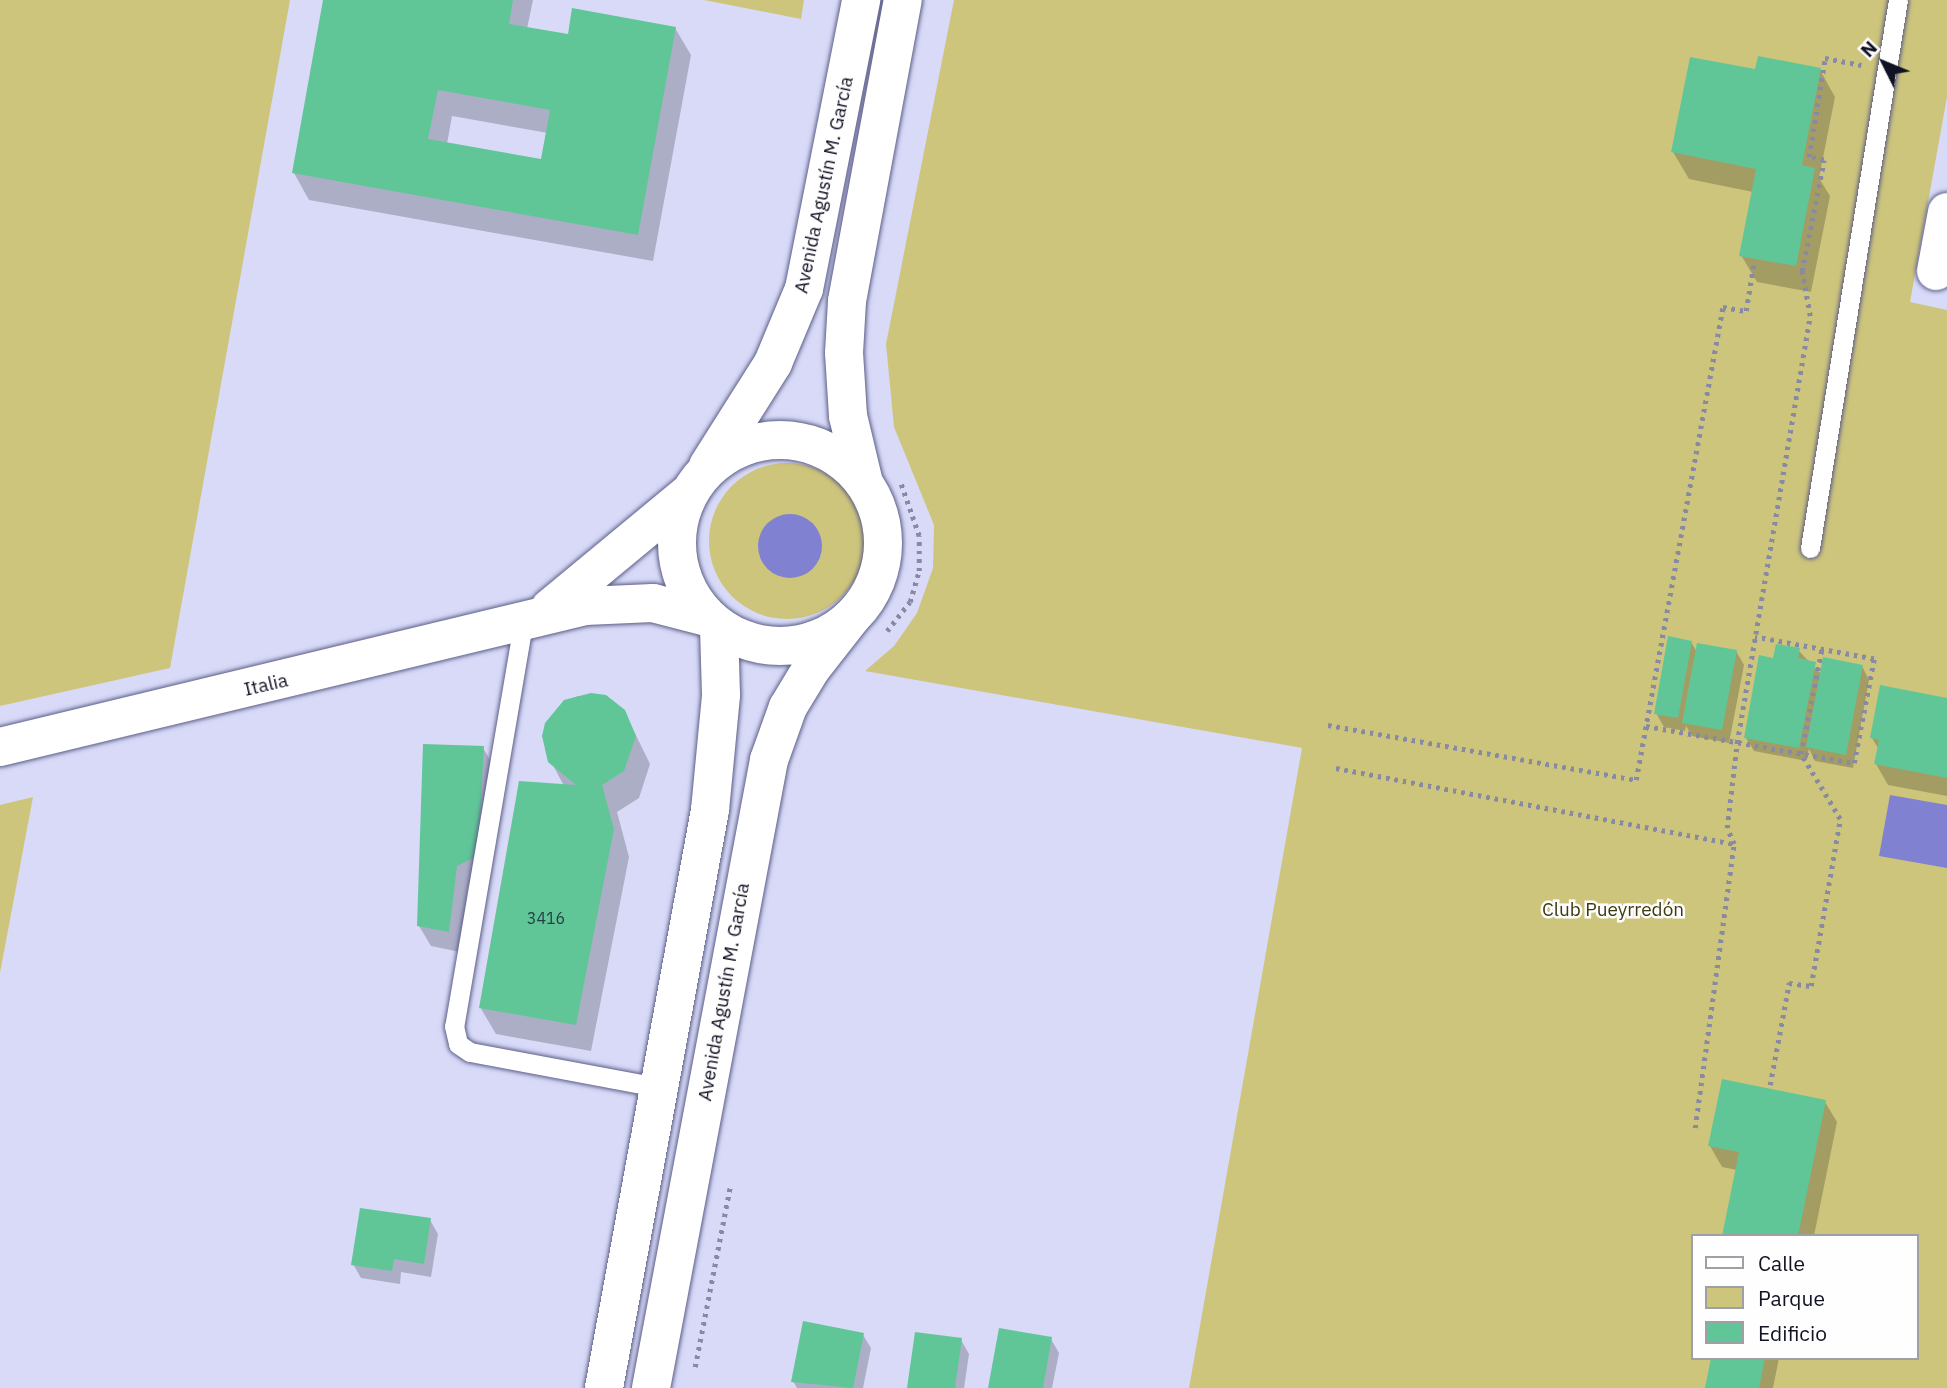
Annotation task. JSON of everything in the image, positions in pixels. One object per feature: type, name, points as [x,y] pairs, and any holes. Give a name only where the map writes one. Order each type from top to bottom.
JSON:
[{"type":"main road","name":"Avenida Agustín M. García","points":[[697,482],[773,363],[804,289],[861,0]]},
{"type":"main road","points":[[863,479],[830,453],[794,439],[751,444],[731,451],[697,482],[675,526],[677,560],[686,588],[713,622],[763,645],[795,646],[825,636],[851,618],[872,591],[883,559],[883,526],[863,479],[848,416],[844,352],[847,301],[903,0]]},
{"type":"main road","points":[[1936,271],[1947,212]]},
{"type":"main road","name":"Italia","points":[[527,623],[608,564],[697,482]]},
{"type":"main road","name":"Italia","points":[[0,747],[614,602],[653,603],[713,622]]},
{"type":"main road","name":"Avenida Agustín M. García","points":[[651,1388],[769,760],[794,698],[851,618]]},
{"type":"main road","points":[[604,1388],[657,1087],[710,810],[721,695],[713,622]]},
{"type":"lane","points":[[1810,548],[1890,71],[1898,0]]},
{"type":"lane","points":[[527,623],[454,1026],[458,1044],[470,1052],[657,1087]]},
{"type":"path","points":[[1695,1128],[1734,844],[1727,828],[1737,743],[1810,316],[1802,271],[1824,160],[1809,157],[1825,58],[1890,71]]},
{"type":"path","points":[[1328,725],[1636,780],[1723,307],[1746,311],[1754,262]]},
{"type":"path","points":[[1646,726],[1854,763],[1874,659],[1755,636]]},
{"type":"path","points":[[1770,1084],[1788,983],[1811,986],[1840,819],[1801,754],[1822,648]]},
{"type":"path","points":[[1336,768],[1734,844]]},
{"type":"green space","points":[[0,0],[290,0],[170,668],[0,706]]},
{"type":"green space","points":[[704,0],[804,0],[801,19]]},
{"type":"green space","name":"Club Pueyrredón","points":[[954,0],[1947,0],[1947,97],[1910,302],[1947,310],[1947,1388],[1189,1388],[1302,748],[865,671],[894,646],[917,613],[933,568],[934,525],[894,427],[886,344]]},
{"type":"green space","points":[[787,463],[817,469],[842,486],[859,511],[865,541],[859,571],[842,596],[817,613],[787,619],[757,613],[732,596],[715,571],[709,541],[715,511],[732,486],[757,469]]},
{"type":"green space","points":[[33,797],[0,973],[0,805]]},
{"type":"water","points":[[790,514],[813,523],[822,546],[813,569],[790,578],[767,569],[758,546],[767,523]]},
{"type":"water","points":[[1890,795],[1947,805],[1947,868],[1879,856]]},
{"type":"building","points":[[323,0],[513,0],[509,24],[568,34],[572,8],[676,27],[638,235],[292,173]],"holes":[[[438,90],[550,110],[541,159],[428,139]]]},
{"type":"building","points":[[1758,56],[1821,68],[1802,165],[1815,168],[1796,266],[1739,256],[1756,169],[1671,152],[1690,57],[1755,69]]},
{"type":"building","points":[[1668,636],[1692,641],[1678,718],[1654,714]]},
{"type":"building","points":[[1697,643],[1737,650],[1722,730],[1682,723]]},
{"type":"building","points":[[1776,644],[1800,648],[1798,658],[1816,662],[1799,748],[1744,738],[1759,655],[1773,658]]},
{"type":"building","points":[[1823,657],[1863,665],[1846,755],[1806,747]]},
{"type":"building","points":[[1880,685],[1947,698],[1947,778],[1874,764],[1879,740],[1870,738]]},
{"type":"building","points":[[591,693],[606,695],[625,710],[636,736],[624,771],[602,785],[614,829],[576,1025],[479,1008],[519,781],[576,785],[548,762],[542,736],[545,723],[564,700]]},
{"type":"building","points":[[423,744],[484,746],[478,856],[457,866],[449,932],[417,926]]},
{"type":"building","points":[[1722,1079],[1826,1100],[1798,1234],[1722,1234],[1739,1152],[1708,1146]]},
{"type":"building","points":[[360,1208],[431,1218],[424,1264],[394,1259],[392,1271],[351,1265]]},
{"type":"building","points":[[803,1321],[864,1333],[853,1388],[791,1382]]},
{"type":"building","points":[[999,1328],[1052,1337],[1043,1388],[988,1388]]},
{"type":"building","points":[[915,1332],[962,1338],[955,1388],[907,1388]]},
{"type":"building","points":[[1711,1360],[1765,1360],[1759,1388],[1705,1388]]}]
